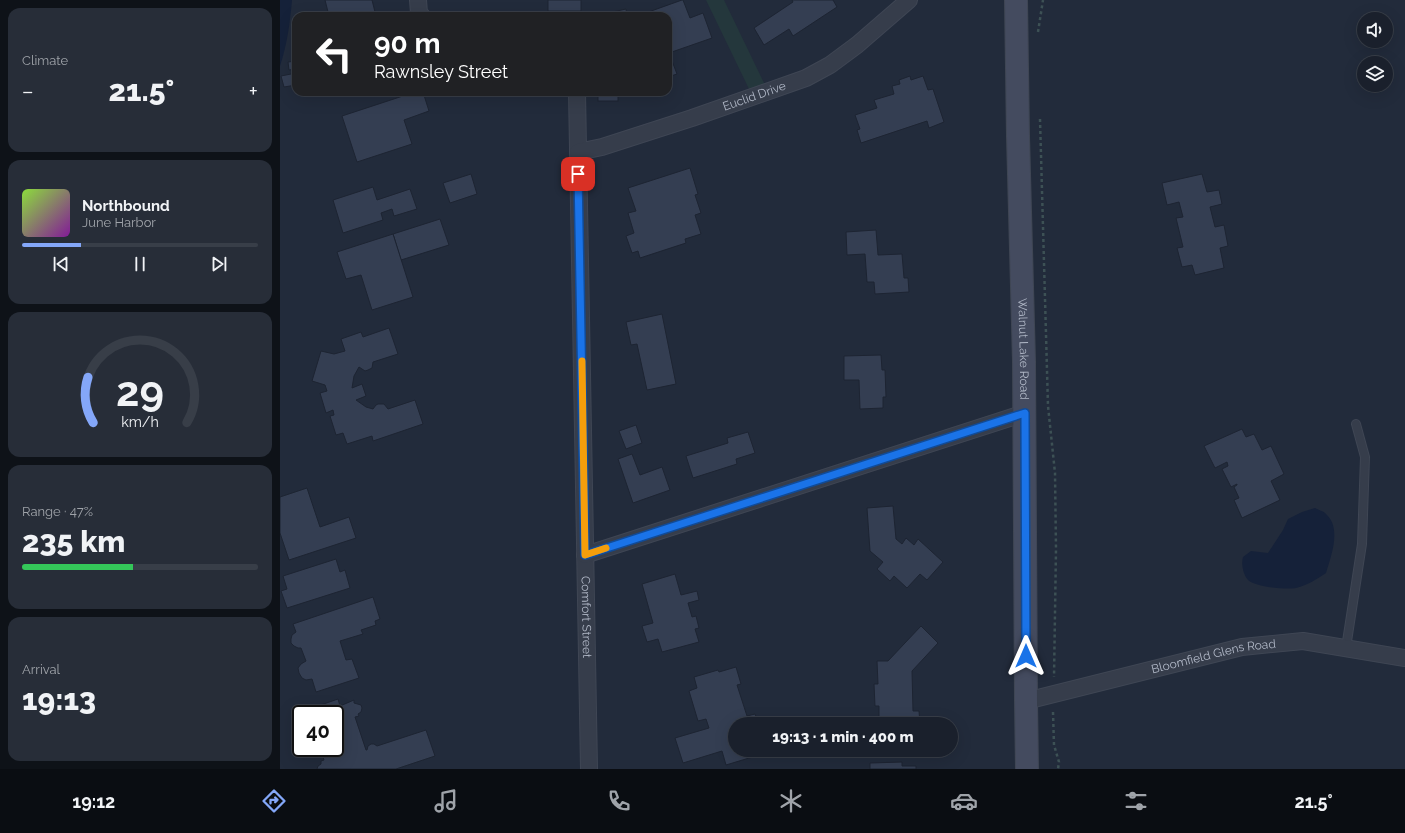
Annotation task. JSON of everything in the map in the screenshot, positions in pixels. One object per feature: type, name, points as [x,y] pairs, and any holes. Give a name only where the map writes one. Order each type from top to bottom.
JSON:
[{"type":"street","points":[[418,0],[419,12]]},
{"type":"street","name":"Euclid Drive","points":[[578,152],[602,147],[692,118],[806,78],[830,65],[857,45],[909,0]]},
{"type":"street","name":"Walnut Lake Road","points":[[1016,0],[1025,413],[1027,769]]},
{"type":"street","name":"Comfort Street","points":[[577,96],[589,769]]},
{"type":"street","points":[[585,555],[1025,413]]},
{"type":"street","name":"Bloomfield Glens Road","points":[[1026,701],[1242,647],[1303,641],[1405,658]]},
{"type":"lane","points":[[1346,648],[1362,544],[1365,457],[1356,424]]},
{"type":"path","points":[[1038,35],[1043,0]]},
{"type":"path","points":[[1040,116],[1048,406],[1055,473],[1054,745],[1058,769]]},
{"type":"green space","points":[[706,0],[724,0],[765,85],[750,91]]},
{"type":"water","points":[[280,0],[292,0],[288,34],[280,66]]},
{"type":"water","points":[[1315,508],[1325,513],[1331,520],[1333,527],[1334,542],[1326,573],[1308,584],[1292,589],[1264,586],[1248,580],[1243,569],[1243,557],[1251,551],[1268,553],[1283,530],[1288,519],[1302,512]]},
{"type":"building","points":[[325,0],[372,0],[375,12],[328,12]]},
{"type":"building","points":[[548,0],[581,0],[581,11],[548,11]]},
{"type":"building","points":[[683,0],[690,18],[703,13],[712,38],[672,52],[672,12],[648,12]]},
{"type":"building","points":[[792,0],[833,0],[837,7],[793,36],[789,29],[764,45],[754,28],[793,2]]},
{"type":"building","points":[[626,9],[626,12],[612,12]]},
{"type":"building","points":[[672,61],[677,74],[672,76]]},
{"type":"building","points":[[288,62],[292,62],[292,70],[289,70]]},
{"type":"building","points":[[292,74],[292,86],[284,87],[281,76]]},
{"type":"building","points":[[910,76],[911,80],[923,76],[928,90],[933,89],[944,122],[929,128],[927,121],[861,143],[857,130],[860,129],[855,115],[877,108],[874,100],[894,94],[892,86],[900,84],[899,80]]},
{"type":"building","points":[[403,96],[424,96],[429,111],[404,120],[412,144],[357,162],[342,116]]},
{"type":"building","points":[[598,96],[618,96],[618,101],[598,101]]},
{"type":"building","points":[[690,168],[698,194],[695,195],[701,213],[695,215],[701,234],[685,239],[686,243],[640,258],[638,251],[632,253],[626,236],[634,233],[628,213],[636,211],[628,188]]},
{"type":"building","points":[[471,174],[477,194],[450,203],[443,183]]},
{"type":"building","points":[[1202,174],[1207,192],[1219,190],[1222,204],[1210,207],[1215,227],[1224,225],[1228,246],[1220,248],[1224,268],[1195,275],[1192,265],[1182,267],[1177,248],[1183,247],[1176,218],[1183,217],[1179,202],[1167,205],[1162,183]]},
{"type":"building","points":[[373,187],[377,200],[410,189],[417,209],[394,216],[392,209],[381,213],[383,220],[343,233],[333,200]]},
{"type":"building","points":[[440,219],[449,245],[401,260],[393,234]]},
{"type":"building","points":[[876,230],[878,255],[902,254],[904,278],[908,278],[909,292],[875,294],[874,282],[867,282],[865,254],[847,255],[846,232]]},
{"type":"building","points":[[393,234],[413,297],[372,310],[361,275],[346,279],[337,252]]},
{"type":"building","points":[[662,314],[676,384],[647,390],[637,344],[631,345],[626,322]]},
{"type":"building","points":[[389,328],[398,354],[373,362],[372,368],[365,371],[359,367],[354,376],[352,388],[362,384],[366,396],[356,400],[366,407],[373,409],[378,404],[384,404],[388,409],[415,400],[423,424],[373,441],[372,436],[347,444],[343,433],[336,435],[330,416],[334,415],[333,410],[326,413],[320,393],[327,391],[325,385],[312,381],[321,351],[334,354],[345,351],[341,339],[361,332],[363,337]]},
{"type":"building","points":[[881,355],[882,370],[885,370],[886,397],[883,397],[883,408],[860,409],[859,380],[844,380],[844,356]]},
{"type":"building","points":[[636,425],[642,443],[626,449],[619,431]]},
{"type":"building","points":[[1242,429],[1246,437],[1254,434],[1262,450],[1271,446],[1284,474],[1271,481],[1280,500],[1242,518],[1234,500],[1239,498],[1234,487],[1237,484],[1231,487],[1222,469],[1228,466],[1227,462],[1215,468],[1204,446]]},
{"type":"building","points":[[748,432],[755,453],[736,459],[737,464],[693,478],[686,456],[728,443],[727,438]]},
{"type":"building","points":[[632,454],[640,475],[662,467],[670,490],[633,503],[618,459]]},
{"type":"building","points":[[307,488],[320,527],[349,517],[356,538],[289,560],[280,533],[280,497]]},
{"type":"building","points":[[893,506],[896,539],[902,544],[906,538],[914,545],[918,539],[943,562],[927,580],[920,574],[907,588],[894,576],[890,581],[877,569],[883,562],[870,551],[867,508]]},
{"type":"building","points":[[336,559],[340,572],[345,570],[350,588],[287,608],[281,591],[287,589],[283,576]]},
{"type":"building","points":[[675,574],[681,595],[697,591],[699,600],[688,603],[692,617],[696,616],[699,628],[695,629],[699,642],[662,652],[658,639],[647,642],[642,626],[653,623],[642,584]]},
{"type":"building","points":[[373,597],[380,619],[375,621],[376,625],[361,630],[363,634],[340,641],[346,660],[352,659],[359,678],[316,692],[312,679],[306,680],[302,678],[299,673],[298,668],[306,661],[301,648],[294,646],[291,643],[292,635],[296,632],[293,624]]},
{"type":"building","points":[[921,626],[938,643],[912,671],[913,711],[919,711],[919,717],[879,717],[879,706],[875,706],[874,684],[878,684],[877,661],[888,661]]},
{"type":"building","points":[[736,667],[741,684],[737,685],[747,716],[755,714],[756,717],[728,717],[728,757],[752,757],[726,765],[722,751],[683,763],[675,738],[709,728],[706,719],[698,721],[689,691],[697,688],[694,677],[718,670],[719,672]]},
{"type":"building","points":[[338,699],[340,705],[321,705]]},
{"type":"building","points":[[354,700],[354,703],[361,705],[362,708],[361,712],[358,714],[359,716],[355,717],[366,750],[371,744],[377,746],[426,730],[435,756],[396,769],[317,769],[321,764],[321,761],[324,760],[323,757],[344,757],[344,705],[342,705]]},
{"type":"building","points":[[902,762],[902,766],[916,766],[916,769],[870,769],[870,763]]},
{"type":"slow traffic","points":[[582,361],[585,555],[606,548]]},
{"type":"route","points":[[578,174],[585,555],[1025,413],[1026,656]]}]
